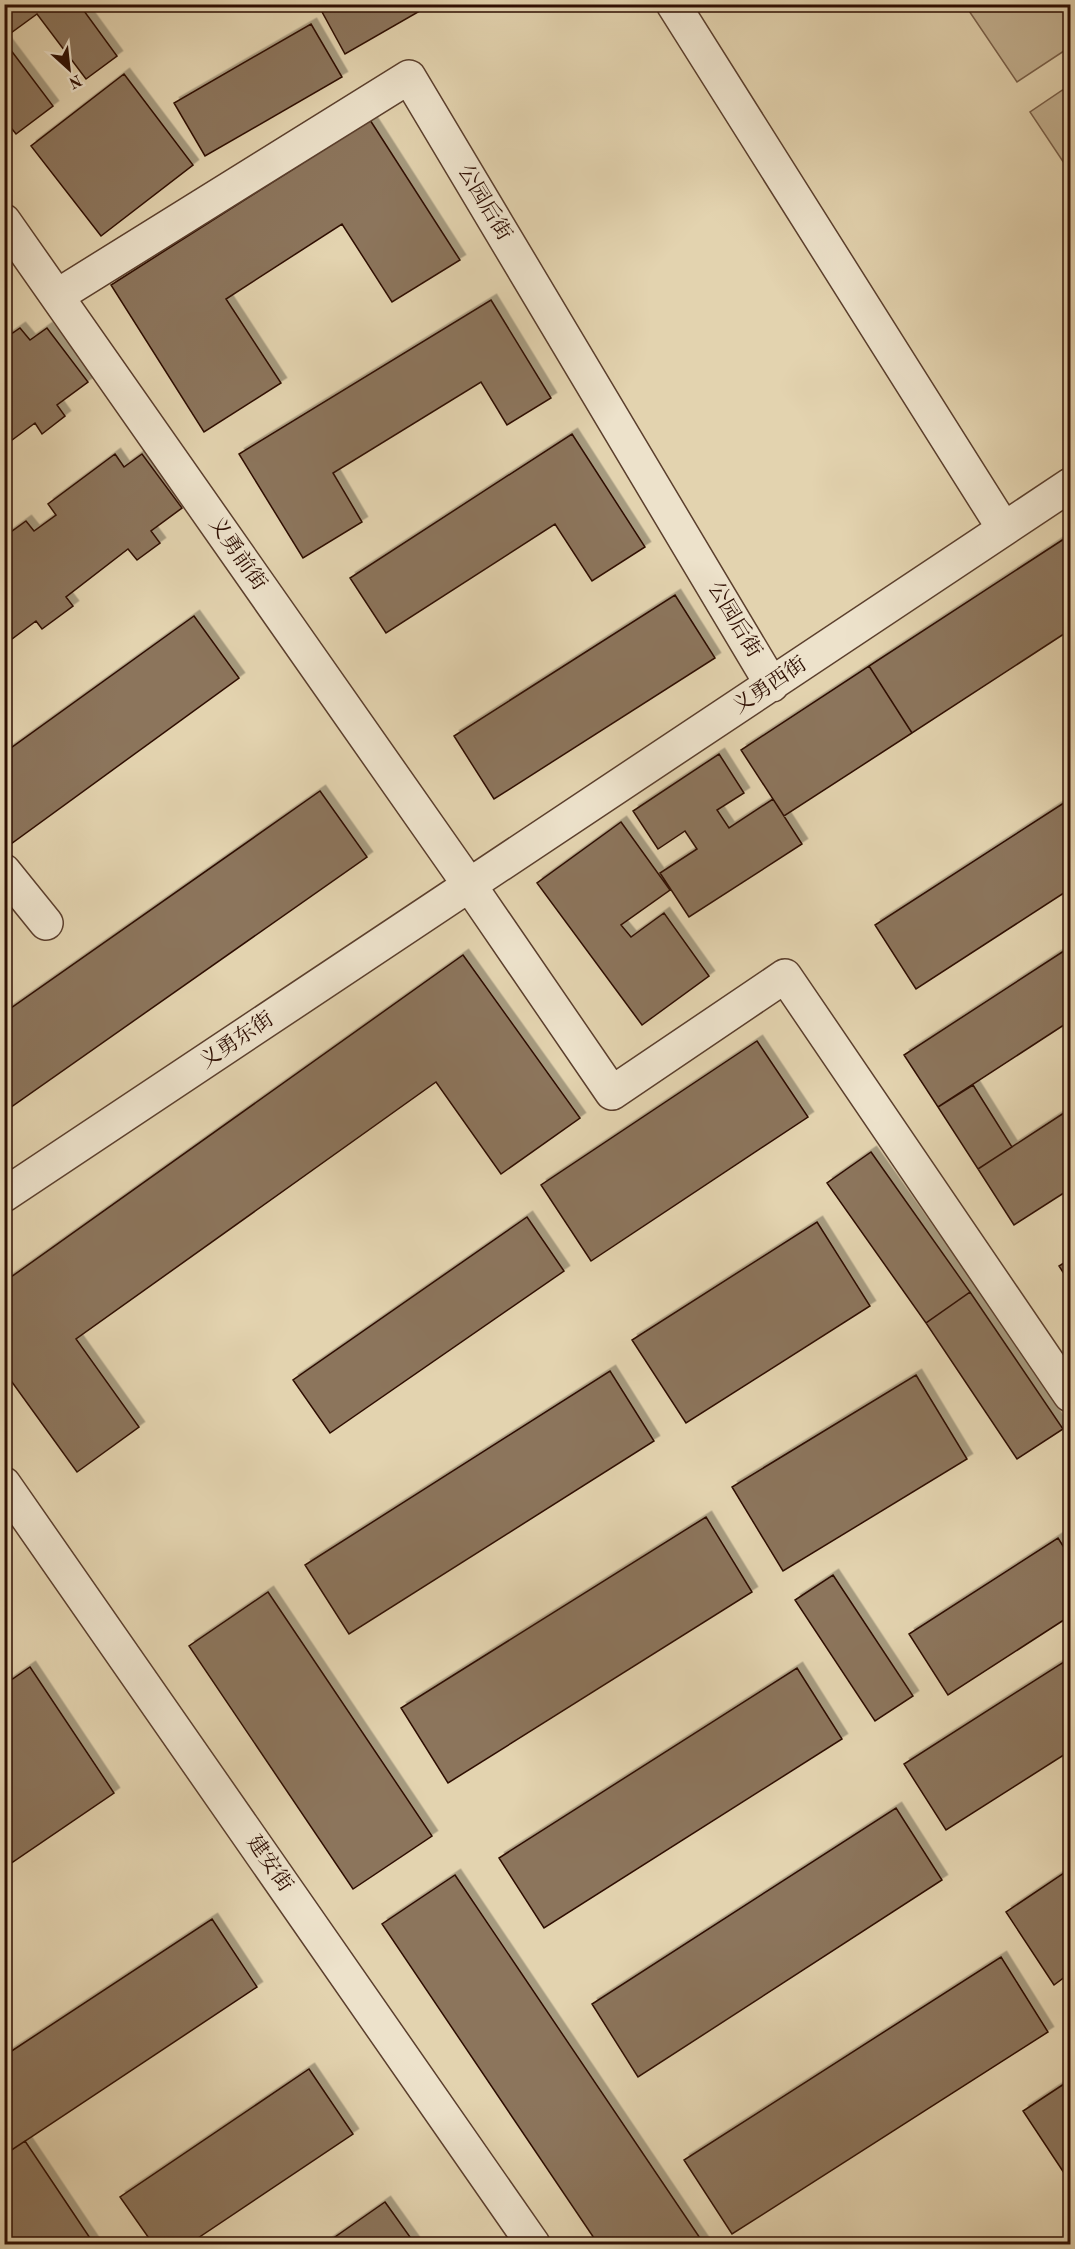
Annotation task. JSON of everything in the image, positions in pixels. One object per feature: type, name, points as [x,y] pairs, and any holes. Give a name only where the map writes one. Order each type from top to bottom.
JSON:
[{"type":"street","points":[[673,4],[1004,530]]},
{"type":"street","name":"公园后街","points":[[57,296],[409,77],[772,685]]},
{"type":"street","name":"义勇前街","points":[[4,220],[612,1093],[784,976],[1071,1395]]},
{"type":"street","name":"义勇西街","points":[[470,886],[1071,485]]},
{"type":"street","points":[[4,871],[46,923]]},
{"type":"street","name":"义勇东街","points":[[4,1195],[470,886]]},
{"type":"street","name":"建安街","points":[[4,1484],[533,2244]]},
{"type":"shaded area","points":[[965,5],[1061,5],[1070,18],[1070,47],[1017,82]]},
{"type":"shaded area","points":[[1070,85],[1070,172],[1030,112]]},
{"type":"building","points":[[4,4],[79,4],[117,56],[86,79],[37,14],[4,38]]},
{"type":"building","points":[[330,4],[432,4],[345,54],[321,10]]},
{"type":"building","points":[[311,24],[342,77],[205,156],[174,103]]},
{"type":"building","points":[[4,41],[53,106],[16,134],[4,119]]},
{"type":"building","points":[[124,74],[193,165],[101,236],[31,146]]},
{"type":"building","points":[[370,120],[460,260],[392,302],[342,224],[226,299],[281,383],[204,432],[111,285]]},
{"type":"building","points":[[491,300],[551,398],[507,425],[481,382],[333,473],[362,522],[303,558],[239,454]]},
{"type":"building","points":[[20,328],[30,340],[47,328],[88,382],[57,405],[65,416],[42,434],[35,423],[4,446],[4,339]]},
{"type":"building","points":[[572,434],[645,547],[592,581],[555,524],[386,633],[350,578]]},
{"type":"building","points":[[115,454],[124,467],[142,454],[182,508],[151,531],[160,543],[137,560],[128,549],[66,597],[73,606],[42,629],[36,621],[4,645],[4,537],[26,521],[34,531],[56,515],[48,504]]},
{"type":"building","points":[[1070,535],[1070,630],[912,733],[869,666]]},
{"type":"building","points":[[675,595],[715,658],[494,799],[454,736]]},
{"type":"building","points":[[194,616],[239,678],[4,849],[4,753]]},
{"type":"building","points":[[869,666],[912,733],[784,816],[741,750]]},
{"type":"building","points":[[719,754],[744,793],[717,810],[729,828],[773,799],[802,844],[689,917],[660,873],[697,849],[685,831],[658,849],[633,811]]},
{"type":"building","points":[[320,791],[367,857],[4,1112],[4,1013]]},
{"type":"building","points":[[1070,799],[1070,889],[916,989],[875,925]]},
{"type":"building","points":[[621,822],[670,890],[621,925],[631,937],[664,913],[709,976],[642,1025],[537,883]]},
{"type":"building","points":[[1070,947],[1070,1021],[938,1107],[904,1055]]},
{"type":"building","points":[[463,955],[580,1118],[501,1174],[436,1082],[76,1339],[139,1427],[77,1472],[4,1371],[4,1282]]},
{"type":"building","points":[[757,1041],[808,1117],[591,1261],[541,1185]]},
{"type":"building","points":[[973,1085],[1012,1147],[978,1169],[938,1107]]},
{"type":"building","points":[[1070,1109],[1070,1189],[1014,1225],[978,1169]]},
{"type":"building","points":[[871,1152],[970,1292],[926,1323],[827,1183]]},
{"type":"building","points":[[527,1217],[564,1271],[330,1433],[293,1380]]},
{"type":"building","points":[[817,1222],[870,1306],[686,1423],[632,1340]]},
{"type":"building","points":[[1070,1259],[1070,1283],[1059,1266]]},
{"type":"building","points":[[970,1292],[1063,1429],[1017,1459],[926,1323]]},
{"type":"building","points":[[610,1371],[654,1441],[349,1634],[305,1565]]},
{"type":"building","points":[[916,1375],[967,1459],[783,1571],[732,1487]]},
{"type":"building","points":[[706,1517],[752,1592],[448,1783],[401,1708]]},
{"type":"building","points":[[1058,1538],[1070,1557],[1070,1616],[948,1695],[909,1634]]},
{"type":"building","points":[[833,1575],[913,1696],[875,1721],[795,1600]]},
{"type":"building","points":[[268,1592],[432,1836],[353,1889],[189,1646]]},
{"type":"building","points":[[1070,1658],[1070,1751],[946,1830],[904,1764]]},
{"type":"building","points":[[30,1667],[114,1793],[4,1868],[4,1685]]},
{"type":"building","points":[[797,1668],[842,1739],[544,1928],[499,1858]]},
{"type":"building","points":[[896,1808],[942,1880],[638,2077],[592,2004]]},
{"type":"building","points":[[1070,1869],[1070,1973],[1054,1985],[1006,1912]]},
{"type":"building","points":[[455,1875],[704,2244],[598,2244],[382,1924]]},
{"type":"building","points":[[212,1919],[257,1987],[4,2155],[4,2056]]},
{"type":"building","points":[[1001,1957],[1048,2032],[732,2234],[684,2160]]},
{"type":"building","points":[[309,2069],[353,2134],[189,2244],[153,2244],[120,2197]]},
{"type":"building","points":[[1070,2080],[1070,2182],[1023,2111]]},
{"type":"building","points":[[25,2141],[94,2244],[4,2244],[4,2155]]},
{"type":"building","points":[[385,2202],[415,2244],[325,2244]]}]
